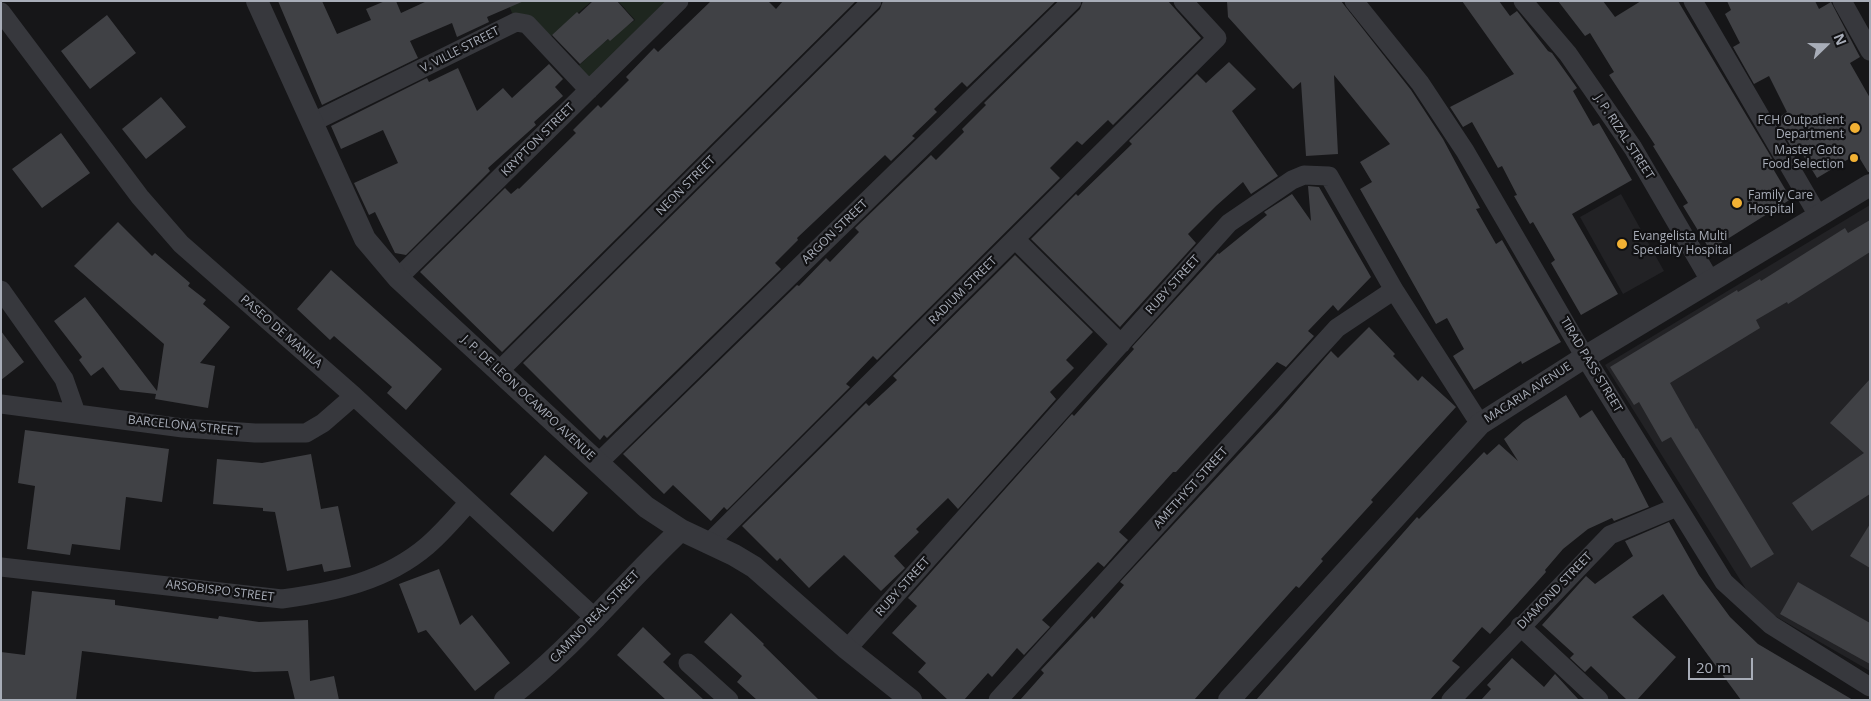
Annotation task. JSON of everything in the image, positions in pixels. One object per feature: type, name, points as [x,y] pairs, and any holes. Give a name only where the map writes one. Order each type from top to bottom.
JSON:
[{"type":"street","name":"J. P. DE LEON OCAMPO AVENUE","points":[[257,1],[365,239],[398,278],[646,507],[681,530],[734,555],[754,567],[847,650],[911,700]]},
{"type":"street","name":"KRYPTON STREET","points":[[398,278],[679,1]]},
{"type":"street","name":"NEON STREET","points":[[499,371],[872,1]]},
{"type":"street","name":"ARGON STREET","points":[[598,463],[1072,1]]},
{"type":"street","name":"RADIUM STREET","points":[[708,544],[1217,38],[1183,1]]},
{"type":"street","name":"TIRAD PASS STREET","points":[[1354,1],[1420,83],[1466,150],[1585,357],[1724,582],[1771,625],[1870,686]]},
{"type":"street","name":"J. P. RIZAL STREET","points":[[1523,1],[1568,54],[1633,148],[1711,282]]},
{"type":"street","points":[[1692,1],[1819,218]]},
{"type":"street","points":[[1842,1],[1870,52]]},
{"type":"street","name":"PASEO DE MANILA","points":[[1,12],[140,197],[181,244],[354,396],[596,619]]},
{"type":"street","name":"V. VILLE STREET","points":[[313,122],[516,22],[527,24],[589,90]]},
{"type":"street","name":"RUBY STREET","points":[[847,650],[1229,223],[1292,180],[1304,175],[1330,176],[1394,290],[1480,424]]},
{"type":"street","name":"MACARIA AVENUE","points":[[1229,700],[1480,424],[1585,357],[1819,218],[1870,185]]},
{"type":"street","points":[[1015,239],[1120,344]]},
{"type":"street","points":[[1,290],[64,379],[76,412]]},
{"type":"street","name":"AMETHYST STREET","points":[[998,700],[1337,328],[1394,290]]},
{"type":"street","name":"BARCELONA STREET","points":[[1,404],[76,412],[183,428],[256,434],[306,433],[323,423],[354,396]]},
{"type":"street","name":"ARSOBISPO STREET","points":[[1,567],[282,598],[327,593],[386,573],[427,546],[469,502]]},
{"type":"street","name":"DIAMOND STREET","points":[[1451,700],[1610,534],[1677,507]]},
{"type":"street","name":"CAMINO REAL STREET","points":[[505,700],[539,674],[596,619],[646,562],[681,530]]},
{"type":"street","points":[[1520,626],[1599,700]]},
{"type":"street","points":[[688,664],[724,698]]},
{"type":"shaded area","points":[[507,1],[592,1],[551,36],[516,22]]},
{"type":"shaded area","points":[[618,1],[675,1],[589,90],[573,71],[602,44],[635,20]]},
{"type":"shaded area","name":"Evangelista Multi Specialty Hospital","points":[[1621,194],[1664,271],[1623,294],[1580,217]]},
{"type":"shaded area","points":[[1870,205],[1870,671],[1756,605],[1605,365]]},
{"type":"building","points":[[278,1],[322,1],[337,34],[371,20],[366,9],[385,1],[396,1],[401,13],[427,1],[524,1],[487,17],[489,22],[457,37],[452,23],[410,41],[418,58],[322,105]]},
{"type":"building","points":[[593,1],[617,1],[634,20],[610,41],[608,39],[580,64],[552,35],[577,12],[579,14]]},
{"type":"building","points":[[711,1],[768,1],[776,9],[783,1],[856,1],[502,352],[420,272],[505,188],[511,194],[519,189],[576,133],[573,130],[598,105],[601,108],[629,80],[626,77],[654,48],[658,52]]},
{"type":"building","points":[[883,1],[1056,1],[967,87],[962,82],[934,109],[937,112],[912,136],[915,138],[891,161],[885,155],[797,238],[798,240],[775,263],[781,269],[607,438],[604,435],[600,440],[523,363],[880,9]]},
{"type":"building","points":[[1083,1],[1168,1],[1201,38],[1113,125],[1108,120],[1082,145],[1077,141],[1050,168],[1060,178],[877,360],[873,356],[846,384],[850,387],[727,510],[724,507],[711,521],[673,485],[664,494],[623,454],[826,258],[830,262],[859,232],[855,228],[931,155],[936,160],[964,132],[962,129],[986,105],[984,103],[1080,9]]},
{"type":"building","points":[[1227,1],[1341,1],[1411,90],[1443,139],[1480,208],[1476,209],[1496,244],[1502,240],[1561,342],[1522,364],[1521,361],[1474,390],[1453,356],[1464,349],[1447,318],[1436,324],[1360,189],[1372,182],[1360,162],[1390,144],[1334,75],[1338,154],[1306,156],[1301,82],[1293,89],[1228,17]]},
{"type":"building","points":[[1462,1],[1499,1],[1510,16],[1517,11],[1548,51],[1552,53],[1577,88],[1573,91],[1593,126],[1599,123],[1632,180],[1572,214],[1618,294],[1581,315],[1551,263],[1555,260],[1533,222],[1530,224],[1514,196],[1517,195],[1502,166],[1498,168],[1472,122],[1463,127],[1450,107],[1514,74]]},
{"type":"building","points":[[1558,1],[1603,1],[1615,17],[1641,1],[1678,1],[1776,165],[1772,167],[1791,199],[1710,250],[1683,206],[1688,203],[1653,146],[1655,145],[1609,75],[1614,72],[1590,33],[1585,36]]},
{"type":"building","points":[[1727,1],[1815,1],[1819,9],[1831,2],[1860,57],[1850,63],[1870,98],[1870,172],[1868,172],[1857,154],[1817,178],[1800,150],[1795,153],[1775,120],[1787,112],[1769,76],[1754,84],[1733,47],[1740,43],[1725,14],[1731,10]]},
{"type":"building","points":[[107,15],[136,53],[90,89],[61,51]]},
{"type":"building","points":[[1229,62],[1256,89],[1232,111],[1278,176],[1251,194],[1243,182],[1216,206],[1188,234],[1196,243],[1120,327],[1031,239],[1076,194],[1078,196],[1132,144],[1129,141],[1197,74],[1206,83]]},
{"type":"building","points":[[549,64],[563,79],[555,87],[563,96],[534,122],[536,125],[488,168],[490,171],[406,255],[395,253],[375,212],[369,215],[354,183],[398,163],[383,130],[341,149],[331,126],[427,78],[429,82],[458,68],[477,111],[503,88],[512,98]]},
{"type":"building","points":[[161,97],[186,127],[146,159],[122,129]]},
{"type":"building","points":[[61,133],[90,173],[42,208],[12,169]]},
{"type":"building","points":[[1308,186],[1319,187],[1371,277],[1338,311],[1333,305],[1308,331],[1314,336],[1286,367],[1277,362],[1176,472],[1173,472],[1119,532],[1128,540],[1104,567],[1098,562],[1042,620],[1050,627],[1024,655],[1017,648],[992,677],[988,673],[964,700],[948,700],[918,672],[926,663],[892,633],[917,606],[908,598],[1072,414],[1074,416],[1134,349],[1132,347],[1218,253],[1267,215],[1264,212],[1292,194],[1311,221]]},
{"type":"building","points":[[1870,220],[1870,252],[1788,304],[1787,302],[1756,320],[1760,328],[1670,383],[1696,429],[1774,554],[1751,568],[1671,437],[1662,442],[1639,402],[1634,405],[1610,367],[1737,290],[1738,292],[1760,279],[1761,281],[1845,228],[1848,233]]},
{"type":"building","points":[[118,222],[152,256],[155,253],[190,283],[188,286],[206,300],[203,304],[230,327],[200,363],[215,366],[208,408],[155,399],[156,394],[120,390],[103,367],[91,376],[79,360],[82,357],[54,321],[85,297],[157,391],[164,344],[74,266]]},
{"type":"building","points":[[1015,255],[1093,332],[1066,360],[1074,368],[1050,392],[1056,399],[958,509],[948,498],[916,529],[919,532],[894,556],[905,568],[881,591],[844,555],[809,588],[780,558],[777,561],[742,526],[866,403],[869,406],[897,380],[893,376]]},
{"type":"building","points":[[331,270],[442,369],[406,410],[387,393],[392,387],[334,336],[330,340],[297,309]]},
{"type":"building","points":[[1369,327],[1395,354],[1393,356],[1418,381],[1422,376],[1456,407],[1371,500],[1373,502],[1321,559],[1323,561],[1299,588],[1296,586],[1194,700],[1020,700],[1044,673],[1041,670],[1092,616],[1094,619],[1124,585],[1120,582],[1277,413],[1331,351],[1338,358]]},
{"type":"building","points":[[1,331],[24,362],[1,380]]},
{"type":"building","points":[[1870,379],[1870,494],[1812,531],[1792,503],[1864,453],[1830,423]]},
{"type":"building","points":[[1566,395],[1580,418],[1592,410],[1624,458],[1649,507],[1614,521],[1612,518],[1588,529],[1563,549],[1545,570],[1546,572],[1490,634],[1482,627],[1452,661],[1460,667],[1430,700],[1256,700],[1417,517],[1419,519],[1484,452],[1487,455],[1499,444],[1518,461],[1504,439],[1523,422]]},
{"type":"building","points":[[25,430],[169,449],[162,502],[126,497],[120,550],[72,544],[70,555],[27,549],[35,486],[18,483]]},
{"type":"building","points":[[311,454],[321,509],[338,506],[351,567],[324,572],[322,564],[287,571],[275,512],[263,511],[263,508],[213,504],[217,459],[262,463]]},
{"type":"building","points":[[545,455],[588,493],[553,532],[510,494]]},
{"type":"building","points":[[1669,522],[1699,575],[1730,617],[1758,644],[1853,700],[1741,700],[1663,594],[1632,617],[1676,657],[1637,700],[1627,700],[1591,666],[1585,672],[1570,658],[1574,654],[1542,625],[1586,576],[1595,584],[1633,556],[1625,541]]},
{"type":"building","points":[[1870,524],[1870,568],[1850,556]]},
{"type":"building","points":[[439,569],[460,625],[472,615],[510,663],[475,691],[426,630],[418,633],[399,584]]},
{"type":"building","points":[[1798,582],[1870,623],[1870,664],[1780,614]]},
{"type":"building","points":[[32,591],[115,600],[115,605],[218,619],[219,616],[259,622],[308,620],[310,681],[334,676],[339,700],[295,700],[288,671],[254,672],[82,651],[76,700],[1,700],[1,652],[25,655]]},
{"type":"building","points":[[731,613],[819,700],[757,700],[737,682],[742,676],[704,642]]},
{"type":"building","points":[[643,627],[671,654],[663,662],[704,700],[666,700],[617,655]]},
{"type":"building","points":[[1512,658],[1544,687],[1555,674],[1579,700],[1481,700],[1491,689],[1487,685]]},
{"type":"place","name":"FCH Outpatient Department","points":[[1855,128]]},
{"type":"place","name":"Master Goto Food Selection","points":[[1854,158]]},
{"type":"place","name":"Family Care Hospital","points":[[1737,203]]},
{"type":"place","name":"Evangelista Multi Specialty Hospital","points":[[1622,244]]}]
